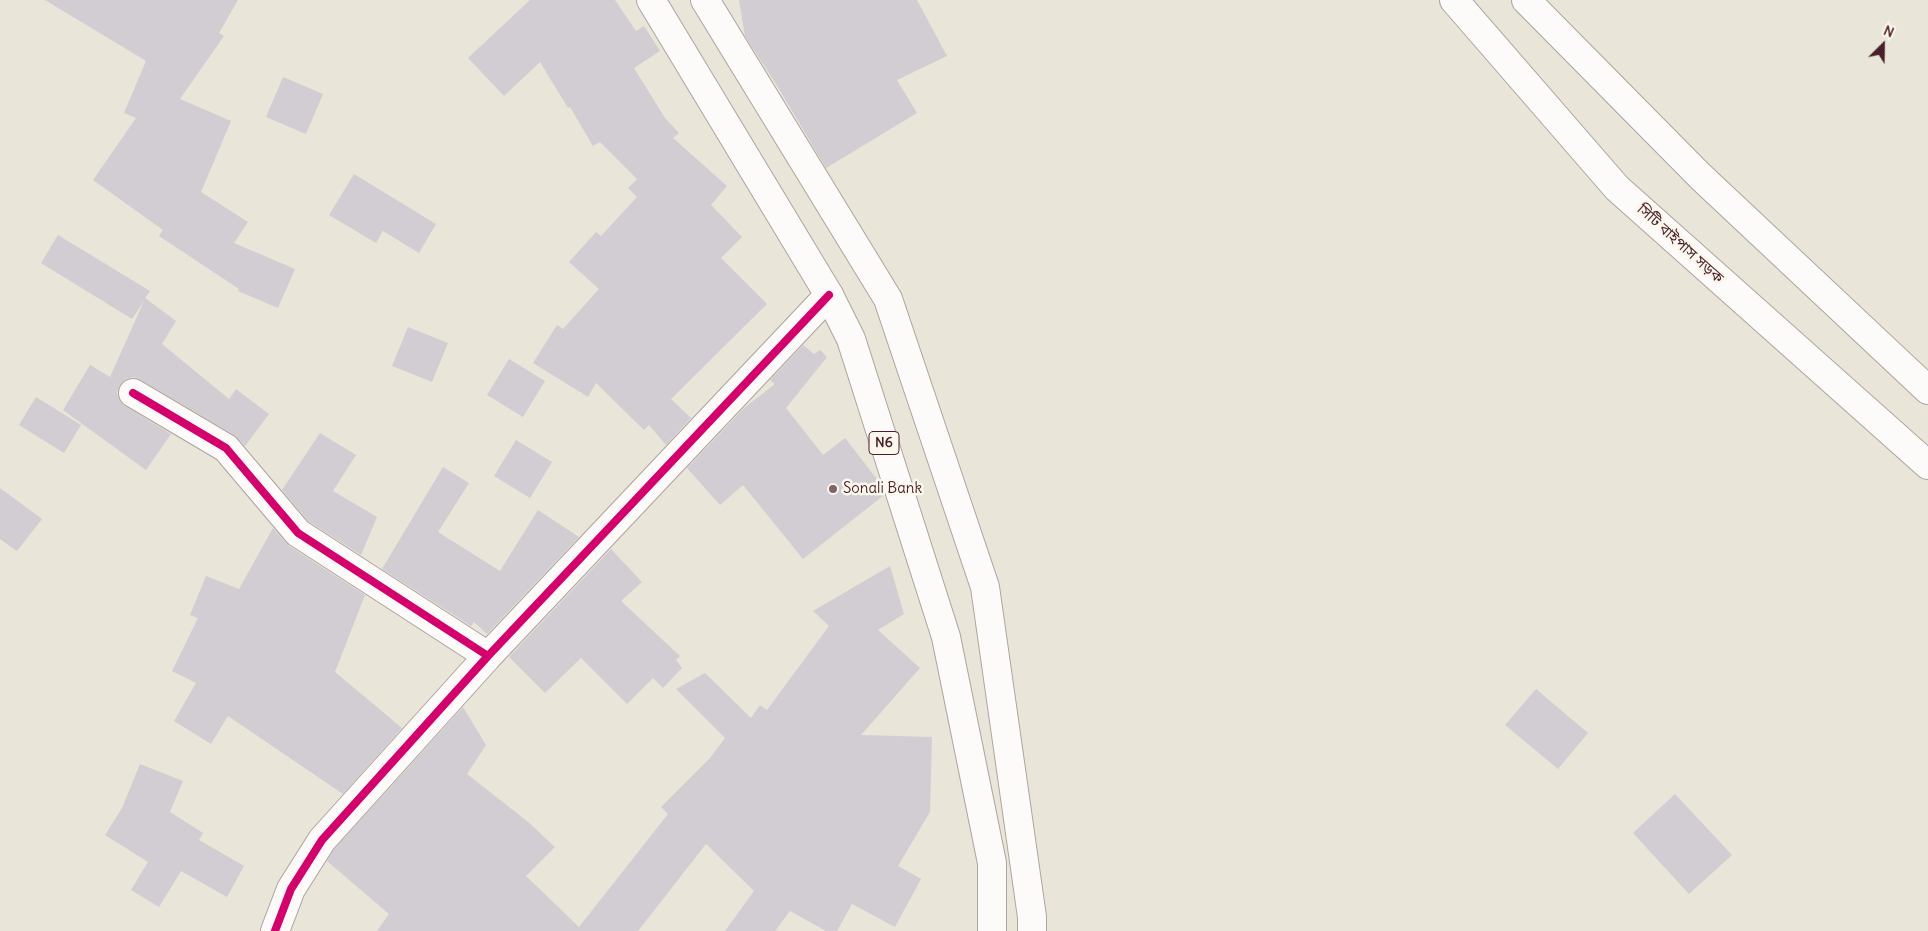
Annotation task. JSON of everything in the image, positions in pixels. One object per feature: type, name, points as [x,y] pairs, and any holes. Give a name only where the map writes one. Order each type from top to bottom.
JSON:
[{"type":"main road","name":"N6","points":[[651,0],[830,295],[851,339],[946,637],[992,864],[992,931]]},
{"type":"main road","points":[[704,0],[888,299],[985,587],[1032,917],[1032,931]]},
{"type":"main road","name":"সিটি বাইপাস সড়ক","points":[[1454,0],[1617,188],[1928,465]]},
{"type":"main road","points":[[1526,0],[1700,176],[1928,390]]},
{"type":"main road","points":[[275,931],[291,889],[322,840],[488,656],[830,295]]},
{"type":"main road","points":[[133,393],[226,448],[298,533],[488,656]]},
{"type":"building","points":[[45,0],[238,0],[219,33],[224,36],[180,99],[231,121],[201,192],[248,222],[234,243],[295,269],[278,308],[238,291],[239,289],[159,236],[163,230],[93,180],[136,118],[124,113],[146,61]]},
{"type":"building","points":[[530,0],[615,0],[636,31],[644,26],[660,51],[634,68],[665,118],[679,133],[673,138],[727,186],[711,205],[742,237],[721,258],[767,304],[671,399],[691,418],[666,445],[649,425],[644,430],[596,383],[588,397],[533,363],[557,325],[563,329],[599,289],[569,262],[596,232],[601,236],[637,197],[628,188],[637,179],[600,142],[593,146],[540,62],[504,96],[468,58]]},
{"type":"building","points":[[739,0],[917,0],[947,56],[897,80],[917,113],[826,168],[745,36]]},
{"type":"building","points":[[283,77],[323,94],[306,134],[266,117]]},
{"type":"building","points":[[354,174],[436,224],[419,253],[383,231],[376,243],[329,215]]},
{"type":"building","points":[[58,235],[150,291],[145,298],[176,321],[162,344],[229,399],[236,389],[269,414],[245,446],[234,435],[134,377],[126,379],[120,385],[117,393],[120,401],[171,434],[146,470],[63,410],[90,365],[110,377],[144,301],[132,319],[41,263]]},
{"type":"building","points":[[408,327],[448,343],[432,382],[392,366]]},
{"type":"building","points":[[803,345],[814,354],[820,350],[827,357],[786,408],[823,455],[845,438],[880,483],[884,495],[803,559],[743,485],[720,505],[687,468],[744,408],[775,384],[770,380]]},
{"type":"building","points":[[509,359],[545,381],[523,417],[487,395]]},
{"type":"building","points":[[36,397],[81,425],[64,453],[19,425]]},
{"type":"building","points":[[320,433],[356,455],[333,491],[377,517],[361,555],[308,521],[282,490]]},
{"type":"building","points":[[516,440],[552,462],[530,498],[494,476]]},
{"type":"building","points":[[443,467],[469,483],[438,532],[500,571],[538,510],[579,537],[487,634],[474,622],[471,626],[382,569]]},
{"type":"building","points":[[0,488],[42,519],[17,551],[0,539]]},
{"type":"building","points":[[273,528],[289,546],[365,595],[335,672],[402,728],[343,794],[228,716],[211,744],[174,721],[196,683],[172,671],[198,618],[190,615],[206,576],[239,589]]},
{"type":"building","points":[[611,549],[642,582],[621,601],[680,656],[676,660],[682,668],[663,688],[653,678],[627,704],[581,658],[545,693],[509,657]]},
{"type":"building","points":[[890,566],[904,614],[878,630],[920,668],[861,735],[932,737],[930,812],[898,866],[921,879],[895,927],[852,904],[837,931],[826,931],[790,911],[775,931],[725,931],[754,891],[706,844],[638,931],[377,931],[389,914],[327,861],[334,849],[463,707],[486,745],[467,774],[527,821],[555,847],[526,876],[579,927],[668,814],[661,807],[710,758],[725,738],[676,689],[705,673],[751,718],[760,705],[767,710],[829,626],[813,611]]},
{"type":"building","points":[[1536,689],[1588,733],[1558,769],[1505,725]]},
{"type":"building","points":[[140,764],[183,781],[170,812],[203,833],[199,840],[244,866],[227,897],[181,871],[159,907],[131,890],[148,862],[105,835],[122,808]]},
{"type":"building","points":[[1675,794],[1732,855],[1689,894],[1633,833]]},
{"type":"cycle path","points":[[275,931],[291,889],[322,840],[488,656],[829,295]]},
{"type":"cycle path","points":[[133,393],[226,448],[298,533],[488,656]]},
{"type":"place","name":"Sonali Bank","points":[[833,489]]}]
